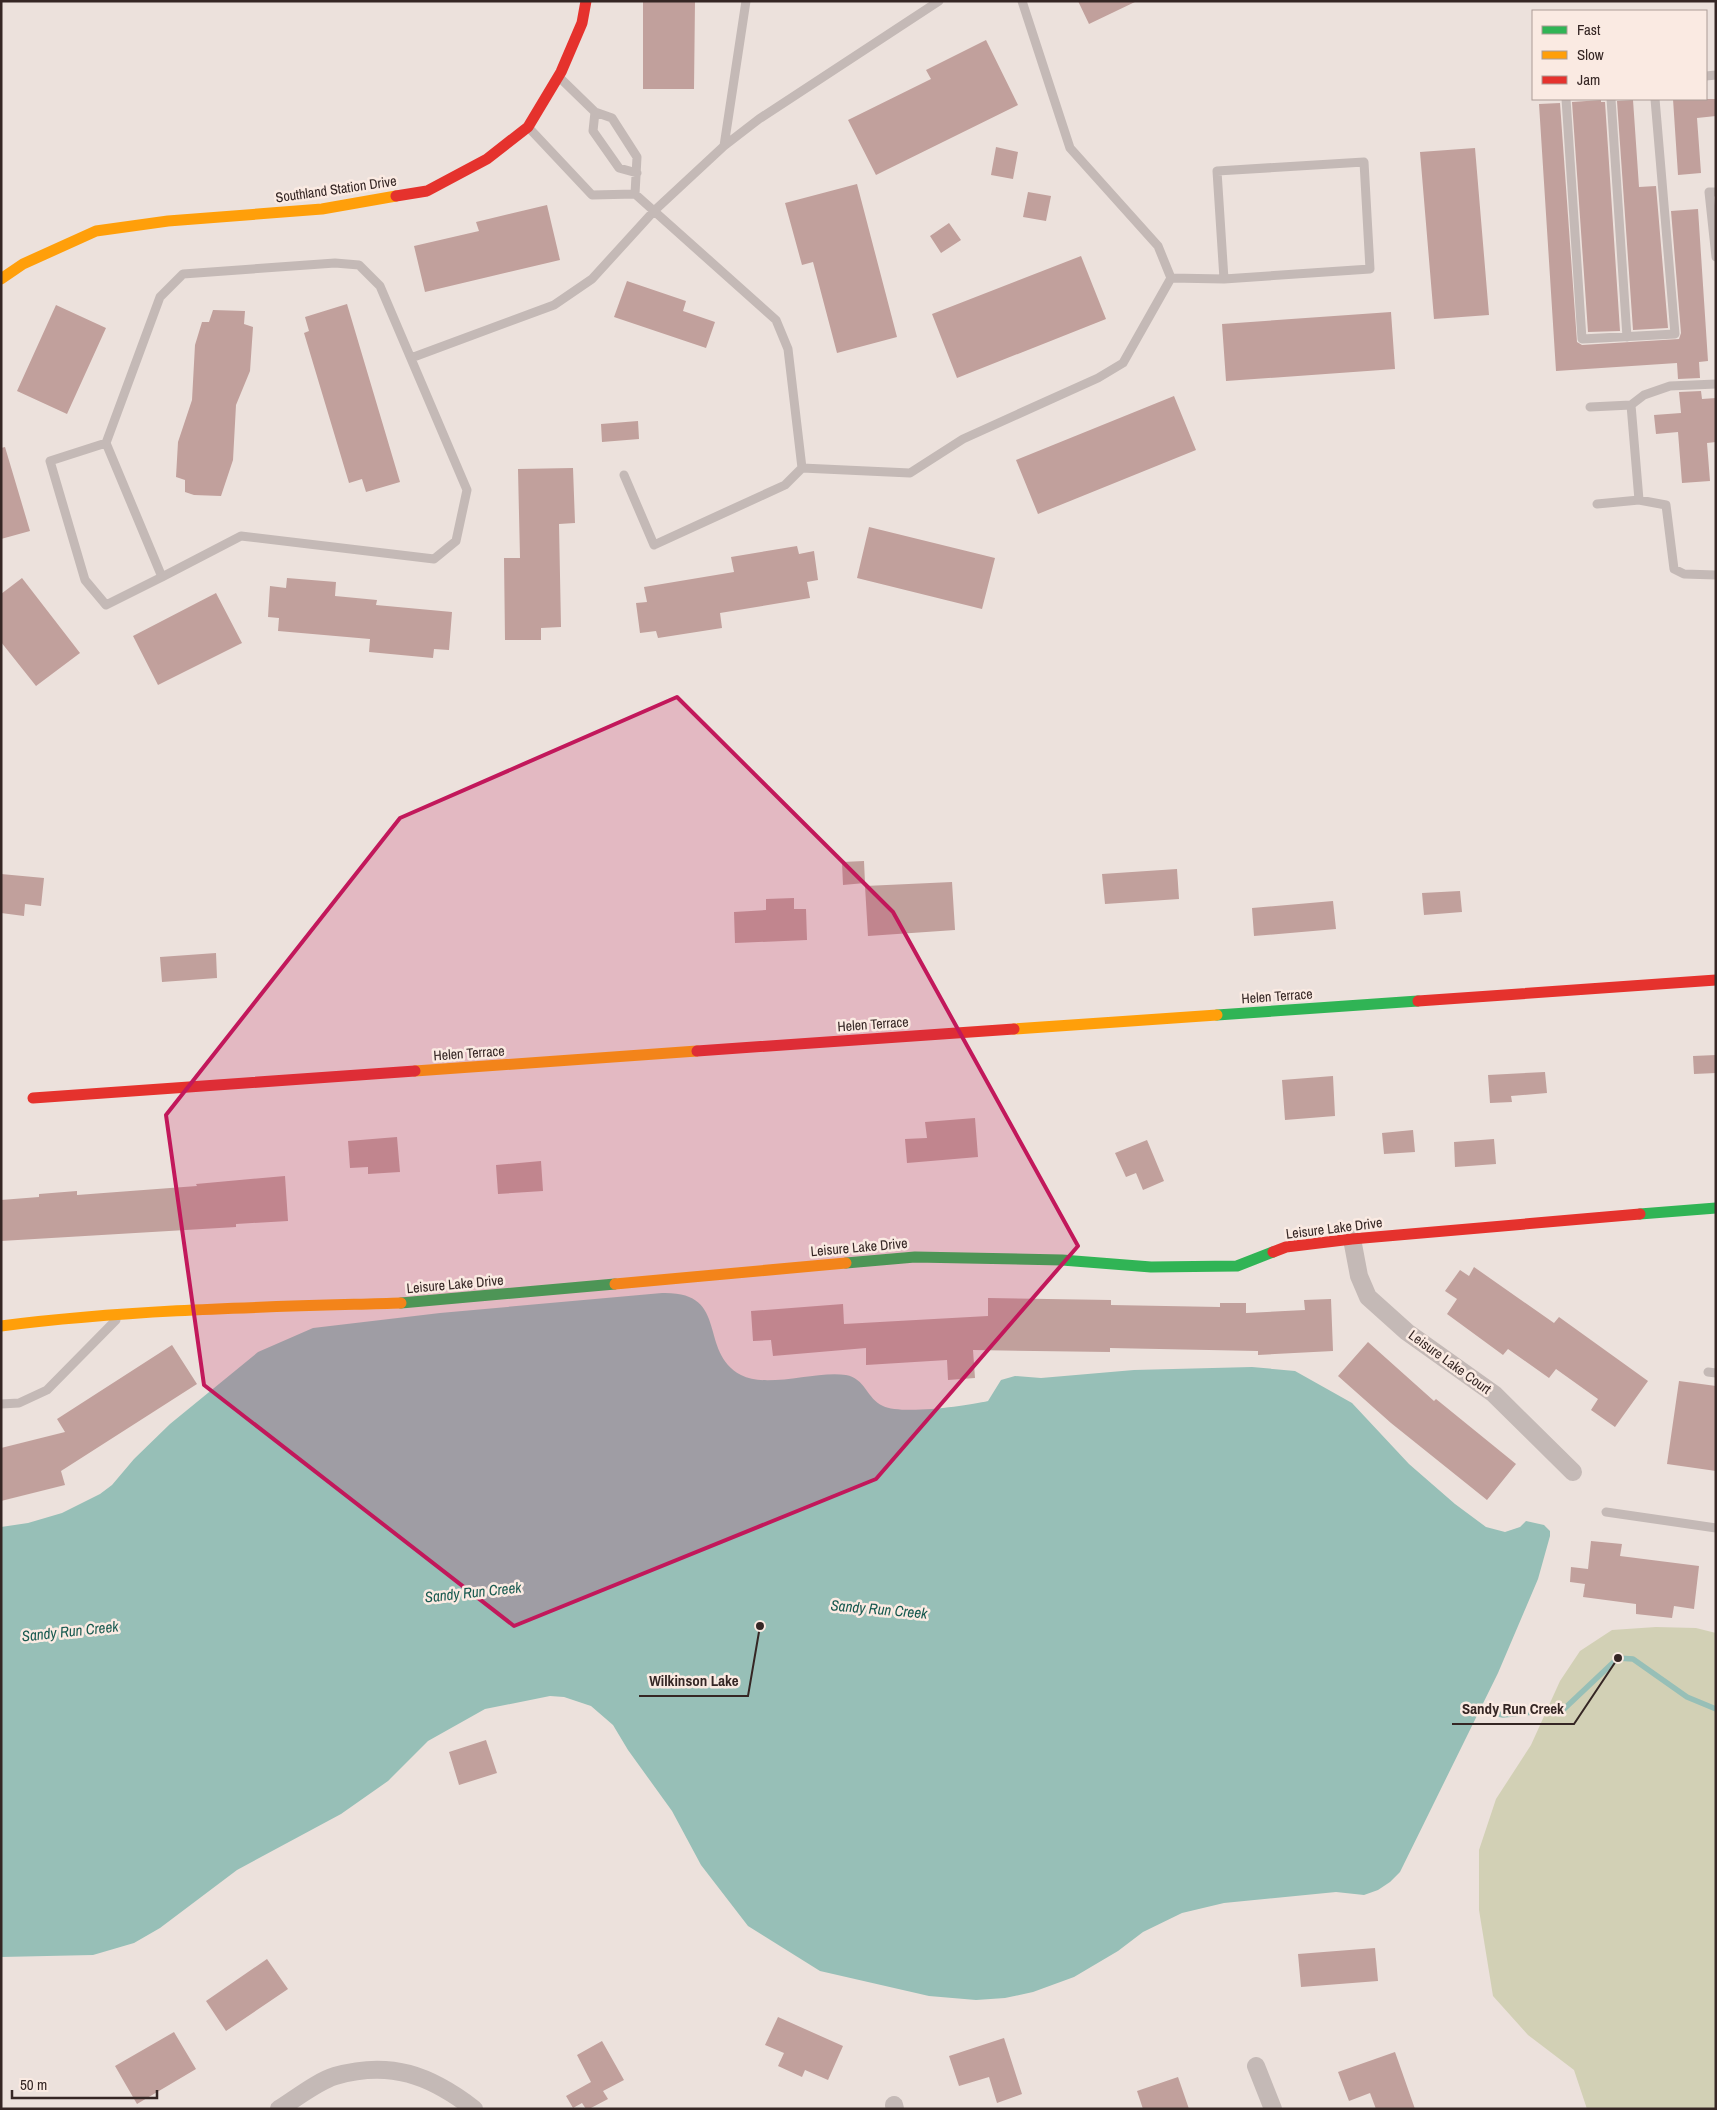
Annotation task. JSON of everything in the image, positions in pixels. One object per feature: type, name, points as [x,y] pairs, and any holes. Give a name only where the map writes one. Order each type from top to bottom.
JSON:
[{"type":"street","name":"Southland Station Drive","points":[[1,279],[23,264],[96,231],[168,221],[322,209],[427,191],[487,159],[528,127],[558,76],[582,23],[586,1]]},
{"type":"street","name":"Helen Terrace","points":[[33,1098],[1716,980]]},
{"type":"street","name":"Leisure Lake Drive","points":[[1,1326],[218,1308],[424,1302],[915,1257],[1062,1260],[1151,1267],[1238,1266],[1286,1247],[1352,1239],[1716,1208]]},
{"type":"street","name":"Leisure Lake Court","points":[[1352,1239],[1358,1276],[1368,1296],[1407,1332],[1494,1394],[1573,1472]]},
{"type":"street","points":[[1256,2066],[1273,2109]]},
{"type":"street","points":[[279,2109],[334,2076],[386,2068],[434,2082],[474,2109]]},
{"type":"lane","points":[[724,146],[746,1]]},
{"type":"lane","points":[[411,358],[554,305],[592,280],[654,211],[724,146],[759,119],[939,1]]},
{"type":"lane","points":[[1022,1],[1070,148],[1158,246],[1171,278]]},
{"type":"lane","points":[[558,76],[594,112],[612,118],[637,157],[636,194]]},
{"type":"lane","points":[[1566,100],[1582,340],[1676,334],[1655,100]]},
{"type":"lane","points":[[1611,100],[1627,337]]},
{"type":"lane","points":[[594,112],[593,131],[619,168],[637,172]]},
{"type":"lane","points":[[528,127],[592,195],[636,194],[776,320],[788,349],[802,468]]},
{"type":"lane","points":[[1171,278],[1224,278],[1370,269],[1364,162],[1217,171],[1224,278]]},
{"type":"lane","points":[[1716,192],[1709,192],[1716,257]]},
{"type":"lane","points":[[106,443],[50,461],[85,580],[106,605],[162,577],[241,536],[434,559],[456,541],[467,490],[380,286],[359,265],[335,263],[183,274],[160,297],[106,443],[162,577]]},
{"type":"lane","points":[[624,475],[654,545],[785,485],[802,468],[910,474],[963,439],[1098,378],[1123,363],[1171,278]]},
{"type":"lane","points":[[1590,408],[1631,404],[1644,395],[1670,386],[1716,384]]},
{"type":"lane","points":[[1631,404],[1639,500]]},
{"type":"lane","points":[[1597,504],[1639,500],[1666,505],[1674,569],[1684,574],[1716,575]]},
{"type":"lane","points":[[1,1404],[19,1403],[48,1390],[122,1315]]},
{"type":"lane","points":[[1606,1512],[1716,1528]]},
{"type":"highlighted area","points":[[677,697],[893,912],[1078,1246],[876,1479],[514,1626],[204,1385],[166,1115],[400,818]]},
{"type":"shaded area","points":[[1656,1627],[1696,1628],[1716,1633],[1716,2109],[1587,2109],[1574,2070],[1528,2035],[1493,1996],[1479,1910],[1479,1850],[1496,1799],[1531,1745],[1560,1681],[1580,1651],[1612,1630]]},
{"type":"water","points":[[662,1293],[683,1295],[697,1302],[706,1312],[720,1352],[728,1365],[741,1375],[752,1379],[778,1380],[834,1374],[846,1375],[858,1380],[878,1403],[892,1409],[934,1409],[988,1401],[1001,1380],[1015,1376],[1041,1378],[1134,1370],[1252,1367],[1295,1371],[1352,1403],[1409,1464],[1455,1504],[1486,1527],[1505,1532],[1520,1527],[1526,1521],[1544,1525],[1550,1531],[1550,1536],[1538,1579],[1498,1673],[1400,1872],[1378,1890],[1364,1895],[1336,1892],[1224,1903],[1182,1913],[1143,1932],[1118,1951],[1074,1977],[1033,1992],[1005,1998],[976,2000],[929,1996],[820,1971],[748,1926],[701,1865],[672,1811],[628,1750],[613,1725],[591,1706],[564,1697],[550,1696],[485,1709],[428,1741],[388,1781],[341,1814],[237,1870],[160,1928],[134,1943],[93,1955],[1,1957],[1,1527],[28,1523],[62,1513],[100,1494],[112,1485],[134,1459],[170,1424],[258,1352],[313,1328],[440,1313]]},
{"type":"building","points":[[643,1],[695,1],[694,89],[643,89]]},
{"type":"building","points":[[1078,1],[1137,1],[1089,24]]},
{"type":"building","points":[[986,40],[1018,105],[876,175],[848,120],[931,79],[926,70]]},
{"type":"building","points":[[1716,99],[1716,116],[1697,118],[1701,173],[1678,175],[1673,100]]},
{"type":"building","points":[[1601,100],[1601,102],[1605,102],[1620,331],[1588,332],[1572,102]]},
{"type":"building","points":[[1633,100],[1639,187],[1656,186],[1668,328],[1633,330],[1617,101]]},
{"type":"building","points":[[1560,103],[1577,342],[1582,345],[1679,339],[1681,333],[1671,211],[1698,209],[1708,361],[1699,362],[1700,378],[1678,379],[1677,363],[1556,371],[1539,104]]},
{"type":"building","points":[[996,147],[1018,152],[1013,179],[991,175]]},
{"type":"building","points":[[1475,148],[1489,315],[1434,319],[1420,152]]},
{"type":"building","points":[[857,184],[897,337],[837,353],[813,262],[802,265],[785,203]]},
{"type":"building","points":[[1028,192],[1051,196],[1046,221],[1023,217]]},
{"type":"building","points":[[547,205],[560,260],[425,292],[414,246],[479,231],[476,222]]},
{"type":"building","points":[[949,223],[961,240],[941,253],[930,236]]},
{"type":"building","points":[[1081,256],[1106,319],[957,378],[932,314]]},
{"type":"building","points":[[627,281],[686,301],[683,311],[715,322],[706,348],[614,317]]},
{"type":"building","points":[[347,304],[400,482],[366,492],[362,479],[349,483],[304,333],[309,331],[305,317]]},
{"type":"building","points":[[56,305],[106,328],[67,414],[17,391]]},
{"type":"building","points":[[213,310],[245,311],[244,324],[253,327],[250,371],[236,405],[233,460],[221,496],[194,495],[185,492],[185,480],[176,477],[178,442],[192,400],[195,345],[202,322],[209,322]]},
{"type":"building","points":[[1391,312],[1395,369],[1226,381],[1222,324]]},
{"type":"building","points":[[1701,391],[1702,399],[1716,398],[1716,442],[1707,443],[1710,481],[1682,483],[1678,432],[1656,434],[1654,415],[1681,413],[1679,392]]},
{"type":"building","points":[[1174,396],[1196,450],[1038,514],[1016,460]]},
{"type":"building","points":[[638,421],[639,439],[602,442],[601,424]]},
{"type":"building","points":[[5,447],[30,531],[1,539],[1,448]]},
{"type":"building","points":[[573,468],[575,523],[559,524],[561,627],[541,628],[541,640],[505,640],[504,558],[520,558],[518,469]]},
{"type":"building","points":[[869,527],[995,558],[982,609],[857,578]]},
{"type":"building","points":[[797,546],[799,554],[814,551],[818,580],[807,582],[810,598],[720,613],[722,628],[658,638],[656,631],[640,633],[636,603],[647,602],[644,587],[734,572],[731,557]]},
{"type":"building","points":[[22,578],[80,653],[36,686],[1,642],[1,594]]},
{"type":"building","points":[[287,578],[336,582],[335,596],[377,600],[376,605],[452,612],[449,650],[434,649],[433,658],[369,652],[370,639],[278,631],[279,618],[268,617],[270,586],[286,588]]},
{"type":"building","points":[[216,593],[242,643],[158,685],[133,636]]},
{"type":"building","points":[[864,861],[865,883],[843,885],[842,862]]},
{"type":"building","points":[[1177,869],[1179,899],[1105,904],[1102,874]]},
{"type":"building","points":[[1,874],[44,878],[41,906],[25,904],[24,916],[1,913]]},
{"type":"building","points":[[952,882],[955,930],[868,936],[865,886]]},
{"type":"building","points":[[1460,891],[1462,912],[1424,915],[1422,893]]},
{"type":"building","points":[[794,898],[794,909],[806,909],[807,940],[735,943],[734,912],[766,910],[766,899]]},
{"type":"building","points":[[1333,901],[1336,929],[1254,936],[1252,908]]},
{"type":"building","points":[[216,953],[217,978],[162,982],[160,957]]},
{"type":"building","points":[[1716,1055],[1716,1073],[1694,1074],[1693,1056]]},
{"type":"building","points":[[1545,1072],[1547,1093],[1511,1096],[1512,1102],[1490,1103],[1488,1075]]},
{"type":"building","points":[[1333,1076],[1335,1116],[1285,1120],[1282,1080]]},
{"type":"building","points":[[975,1118],[978,1157],[907,1163],[905,1139],[927,1138],[925,1122]]},
{"type":"building","points":[[1413,1130],[1415,1152],[1384,1154],[1382,1133]]},
{"type":"building","points":[[397,1137],[400,1172],[368,1174],[368,1167],[350,1168],[348,1141]]},
{"type":"building","points":[[1494,1139],[1496,1164],[1455,1167],[1454,1142]]},
{"type":"building","points":[[1147,1140],[1164,1181],[1143,1190],[1136,1173],[1126,1177],[1115,1153]]},
{"type":"building","points":[[541,1161],[543,1191],[498,1194],[496,1165]]},
{"type":"building","points":[[285,1176],[288,1221],[236,1224],[236,1227],[1,1241],[1,1200],[39,1197],[39,1194],[77,1191],[77,1195],[197,1186],[196,1184]]},
{"type":"building","points":[[1474,1267],[1554,1323],[1559,1317],[1648,1381],[1615,1427],[1591,1410],[1598,1399],[1556,1369],[1549,1378],[1508,1349],[1503,1355],[1447,1314],[1457,1299],[1445,1291],[1460,1270],[1469,1276]]},
{"type":"building","points":[[988,1298],[1111,1300],[1111,1305],[1220,1307],[1220,1303],[1246,1303],[1246,1313],[1305,1310],[1304,1300],[1331,1299],[1333,1351],[1258,1355],[1258,1351],[1110,1348],[1110,1352],[973,1350],[975,1378],[948,1380],[947,1360],[866,1365],[866,1348],[773,1356],[771,1340],[753,1341],[751,1311],[843,1304],[844,1324],[988,1316]]},
{"type":"building","points":[[1368,1342],[1434,1401],[1436,1399],[1516,1464],[1487,1500],[1391,1423],[1338,1376]]},
{"type":"building","points":[[172,1345],[197,1384],[61,1471],[65,1485],[1,1501],[1,1448],[65,1432],[57,1419]]},
{"type":"building","points":[[1679,1381],[1716,1386],[1716,1471],[1667,1464]]},
{"type":"building","points":[[1591,1541],[1622,1544],[1620,1556],[1699,1566],[1694,1609],[1674,1606],[1672,1618],[1636,1614],[1636,1604],[1583,1597],[1585,1584],[1570,1582],[1571,1567],[1588,1569]]},
{"type":"building","points":[[486,1740],[497,1773],[459,1785],[449,1752]]},
{"type":"building","points":[[1375,1948],[1378,1981],[1301,1987],[1298,1954]]},
{"type":"building","points":[[267,1959],[288,1989],[226,2031],[206,2001]]},
{"type":"building","points":[[778,2017],[843,2046],[828,2080],[805,2070],[802,2077],[778,2066],[784,2053],[765,2045]]},
{"type":"building","points":[[174,2032],[196,2069],[137,2104],[115,2066]]},
{"type":"building","points":[[1004,2038],[1022,2094],[997,2103],[989,2077],[959,2086],[949,2056]]},
{"type":"building","points":[[602,2041],[624,2080],[603,2091],[608,2099],[589,2109],[586,2109],[582,2103],[573,2108],[566,2096],[591,2082],[577,2055]]},
{"type":"building","points":[[1395,2052],[1415,2109],[1376,2109],[1370,2093],[1349,2101],[1338,2072]]},
{"type":"building","points":[[1178,2077],[1189,2109],[1143,2109],[1137,2091]]},
{"type":"waterway","name":"Sandy Run Creek","points":[[1474,1708],[1503,1715],[1564,1709],[1618,1658],[1633,1659],[1687,1697],[1716,1709]]},
{"type":"traffic: fast","points":[[1217,1015],[1418,1001]]},
{"type":"traffic: fast","points":[[1640,1214],[1716,1208]]},
{"type":"traffic: fast","points":[[846,1263],[915,1257],[1062,1260],[1151,1267],[1237,1266],[1273,1252]]},
{"type":"traffic: fast","points":[[401,1303],[615,1284]]},
{"type":"traffic: slow","points":[[1,279],[23,264],[96,231],[168,221],[322,209],[396,196]]},
{"type":"traffic: slow","points":[[1014,1029],[1217,1015]]},
{"type":"traffic: slow","points":[[415,1071],[697,1051]]},
{"type":"traffic: slow","points":[[615,1284],[846,1263]]},
{"type":"traffic: slow","points":[[1,1326],[150,1312],[401,1303]]},
{"type":"traffic: jam","points":[[396,196],[427,191],[487,159],[528,127],[561,72],[582,23],[586,1]]},
{"type":"traffic: jam","points":[[1418,1001],[1716,980]]},
{"type":"traffic: jam","points":[[697,1051],[1014,1029]]},
{"type":"traffic: jam","points":[[33,1098],[415,1071]]},
{"type":"traffic: jam","points":[[1273,1252],[1286,1247],[1352,1239],[1640,1214]]},
{"type":"place","name":"Wilkinson Lake","points":[[760,1626]]},
{"type":"place","name":"Sandy Run Creek","points":[[1618,1658]]}]
